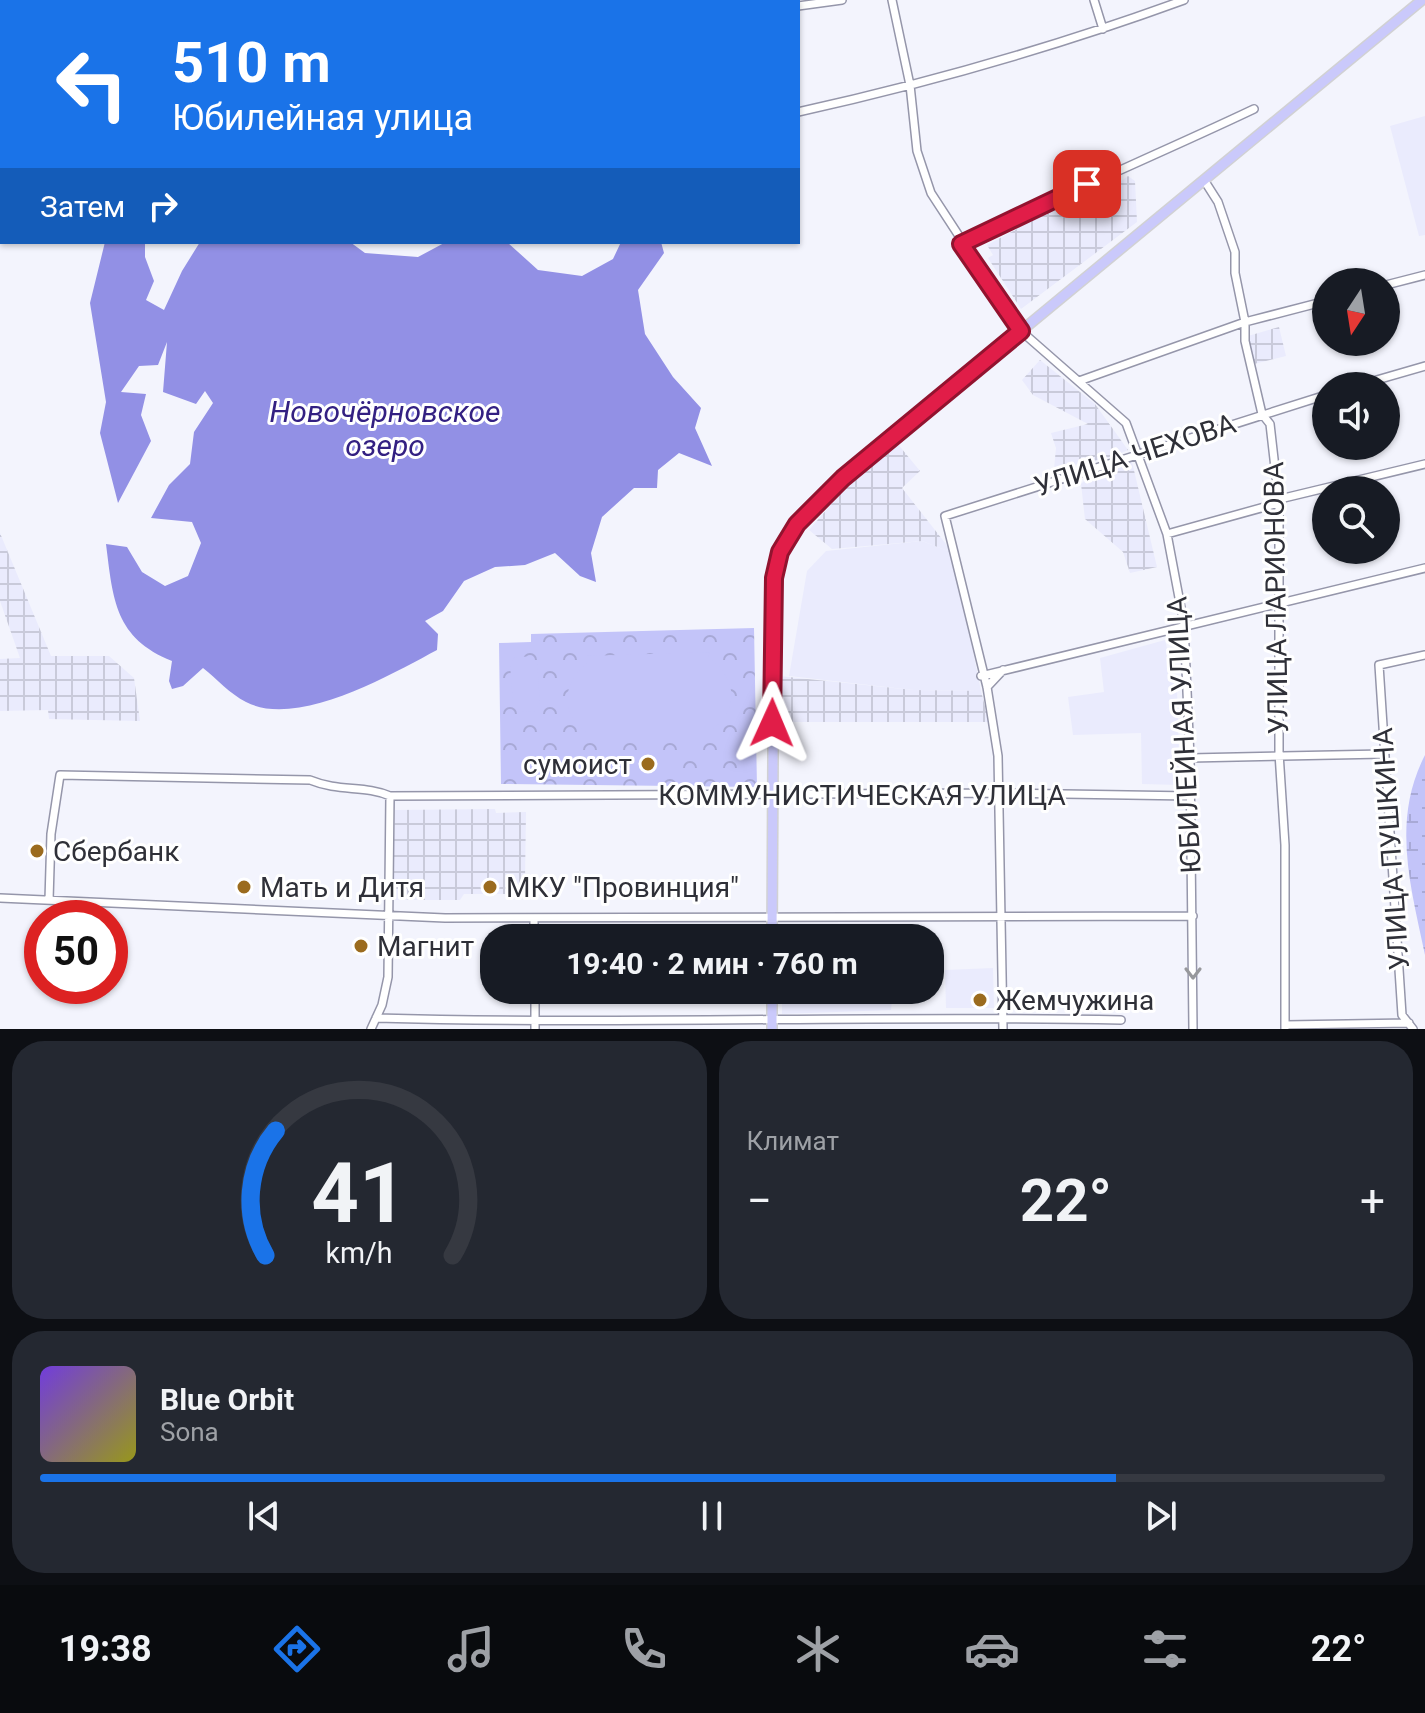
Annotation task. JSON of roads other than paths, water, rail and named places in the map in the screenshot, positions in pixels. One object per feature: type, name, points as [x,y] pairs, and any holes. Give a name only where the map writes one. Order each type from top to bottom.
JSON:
[{"type":"main road","points":[[772,924],[774,578],[780,552],[815,502],[1422,0]]},
{"type":"street","points":[[800,6],[842,0]]},
{"type":"street","name":"ЮБИЛЕЙНАЯ УЛИЦА","points":[[892,0],[910,85],[917,151],[926,179],[961,244],[1021,331],[1126,423],[1167,534],[1184,624],[1191,796],[1193,1029]]},
{"type":"street","points":[[1094,0],[1103,29]]},
{"type":"street","points":[[800,112],[910,85],[1103,29],[1184,0]]},
{"type":"street","points":[[961,244],[1060,195],[1141,163],[1254,109]]},
{"type":"street","name":"УЛИЦА ЛАРИОНОВА","points":[[1204,180],[1218,202],[1235,252],[1245,341],[1262,414],[1270,424],[1279,503],[1279,753],[1285,845],[1286,1027]]},
{"type":"street","points":[[1400,281],[1425,275]]},
{"type":"street","points":[[1079,381],[1245,322],[1312,305]]},
{"type":"street","points":[[1400,373],[1425,366]]},
{"type":"street","name":"УЛИЦА ЧЕХОВА","points":[[981,676],[945,516],[1312,399]]},
{"type":"street","points":[[1167,534],[1279,503],[1284,498],[1425,464]]},
{"type":"street","points":[[1003,1029],[998,756],[987,687],[981,676],[1184,624],[1425,568]]},
{"type":"street","name":"УЛИЦА ПУШКИНА","points":[[1411,1026],[1402,1015],[1379,665],[1425,655]]},
{"type":"street","points":[[987,687],[1005,669]]},
{"type":"street","points":[[1190,758],[1279,753],[1384,754]]},
{"type":"street","name":"КОММУНИСТИЧЕСКАЯ УЛИЦА","points":[[49,900],[51,834],[60,775],[310,780],[333,789],[378,791],[390,796],[999,793],[1191,796]]},
{"type":"street","points":[[371,1029],[388,977],[390,796]]},
{"type":"street","points":[[0,898],[49,900]]},
{"type":"street","points":[[128,903],[534,918],[1193,916]]},
{"type":"street","points":[[534,918],[534,924]]},
{"type":"street","points":[[535,1004],[536,1026]]},
{"type":"street","points":[[376,1018],[536,1026],[1003,1018],[1121,1020]]},
{"type":"street","points":[[1286,1027],[1411,1026]]},
{"type":"water","name":"Новочёрновское озеро","points":[[105,244],[145,244],[145,257],[154,281],[146,300],[164,310],[199,244],[353,244],[365,253],[418,257],[442,244],[509,244],[538,270],[582,276],[613,259],[620,244],[662,244],[664,253],[638,290],[645,334],[673,377],[701,408],[695,428],[712,466],[679,453],[658,470],[657,488],[634,488],[602,517],[591,553],[596,582],[580,576],[555,553],[525,565],[495,567],[464,581],[443,611],[425,621],[438,634],[437,650],[344,695],[291,709],[267,709],[240,699],[203,668],[183,686],[172,689],[169,681],[172,661],[139,641],[120,615],[111,583],[106,544],[127,547],[142,572],[165,586],[188,576],[201,543],[192,522],[151,518],[169,485],[190,464],[194,432],[213,403],[205,391],[196,404],[163,392],[167,342],[158,365],[139,366],[121,392],[146,394],[141,415],[151,441],[118,503],[100,433],[106,402],[90,303]]},
{"type":"place","name":"сумоист","points":[[648,764]]},
{"type":"place","name":"Сбербанк","points":[[37,851]]},
{"type":"place","name":"Мать и Дитя","points":[[244,887]]},
{"type":"place","name":"МКУ \"Провинция\"","points":[[490,887]]},
{"type":"place","name":"Магнит","points":[[361,946]]},
{"type":"place","name":"Жемчужина","points":[[980,1000]]}]
